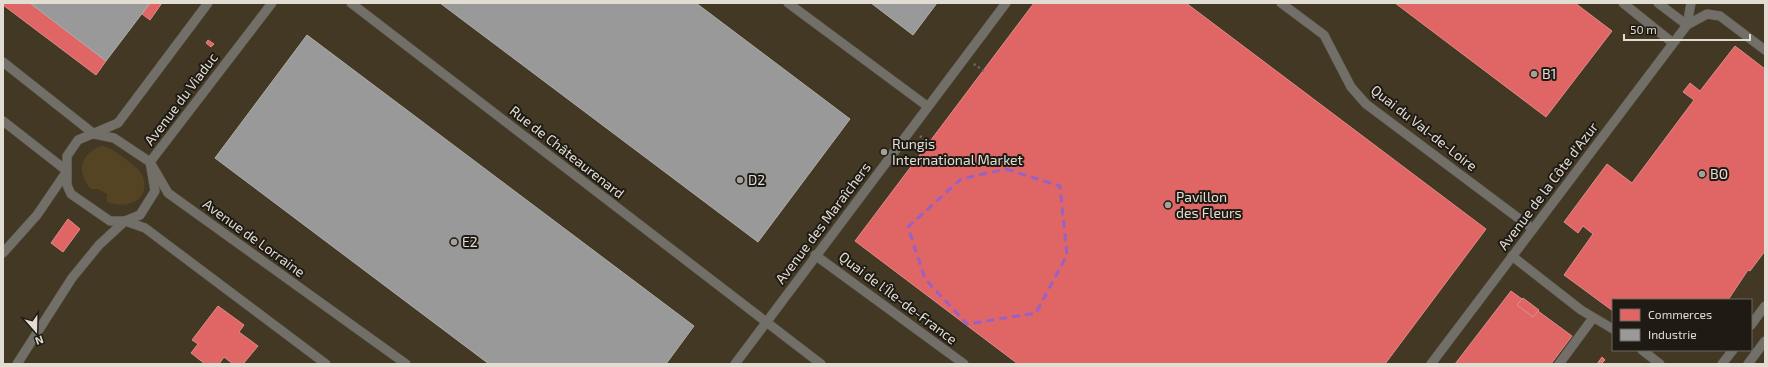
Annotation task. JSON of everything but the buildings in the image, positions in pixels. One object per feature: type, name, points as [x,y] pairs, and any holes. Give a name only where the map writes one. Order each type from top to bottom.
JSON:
[{"type":"lane","points":[[208,3],[118,123],[78,140],[67,156],[67,185],[71,194],[110,221],[125,221],[145,228],[326,364]]},
{"type":"lane","name":"Avenue du Viaduc","points":[[17,364],[72,278],[99,245],[125,221],[140,215],[155,192],[150,162],[272,3]]},
{"type":"lane","name":"Rue de Châteaurenard","points":[[351,3],[821,364]]},
{"type":"lane","points":[[788,3],[928,106]]},
{"type":"lane","name":"Avenue des Maraîchers","points":[[735,364],[815,255],[1006,3]]},
{"type":"lane","name":"Quai du Val-de-Loire","points":[[1281,3],[1324,36],[1351,87],[1366,104],[1533,229]]},
{"type":"lane","points":[[1623,3],[1673,43]]},
{"type":"lane","points":[[1658,3],[1687,25]]},
{"type":"lane","points":[[1687,25],[1691,3]]},
{"type":"lane","points":[[1687,25],[1707,14],[1720,16],[1765,50]]},
{"type":"lane","name":"Avenue de la Côte d'Azur","points":[[1431,364],[1687,25]]},
{"type":"lane","points":[[3,62],[94,134]]},
{"type":"lane","points":[[3,121],[67,171]]},
{"type":"lane","name":"Avenue de Lorraine","points":[[94,134],[114,138],[150,162],[168,193],[406,364]]},
{"type":"lane","points":[[3,253],[37,215],[67,171]]},
{"type":"lane","name":"Quai de l'Île-de-France","points":[[815,255],[964,364]]},
{"type":"lane","points":[[1512,256],[1593,318],[1612,328]]},
{"type":"lane","points":[[1752,324],[1765,306]]},
{"type":"lane","points":[[1559,364],[1593,318]]},
{"type":"lane","points":[[1748,364],[1765,341]]},
{"type":"lane","points":[[1643,351],[1660,364]]},
{"type":"lane","points":[[1722,364],[1732,351]]},
{"type":"highlighted area","points":[[1006,169],[1060,186],[1067,255],[1036,313],[967,324],[925,279],[908,227],[961,179]]},
{"type":"shaded area","name":"Rungis International Market","points":[[3,3],[1765,3],[1765,364],[3,364]]},
{"type":"shaded area","points":[[102,146],[116,152],[134,165],[142,175],[144,191],[141,197],[136,201],[122,205],[107,202],[107,194],[98,189],[91,189],[86,183],[82,170],[85,158],[89,153]]},
{"type":"place","name":"B1","points":[[1534,74]]},
{"type":"place","name":"Rungis International Market","points":[[884,152]]},
{"type":"place","name":"BO","points":[[1702,174]]},
{"type":"place","name":"D2","points":[[740,180]]},
{"type":"place","name":"Pavillon des Fleurs","points":[[1168,205]]},
{"type":"place","name":"E2","points":[[454,242]]}]
